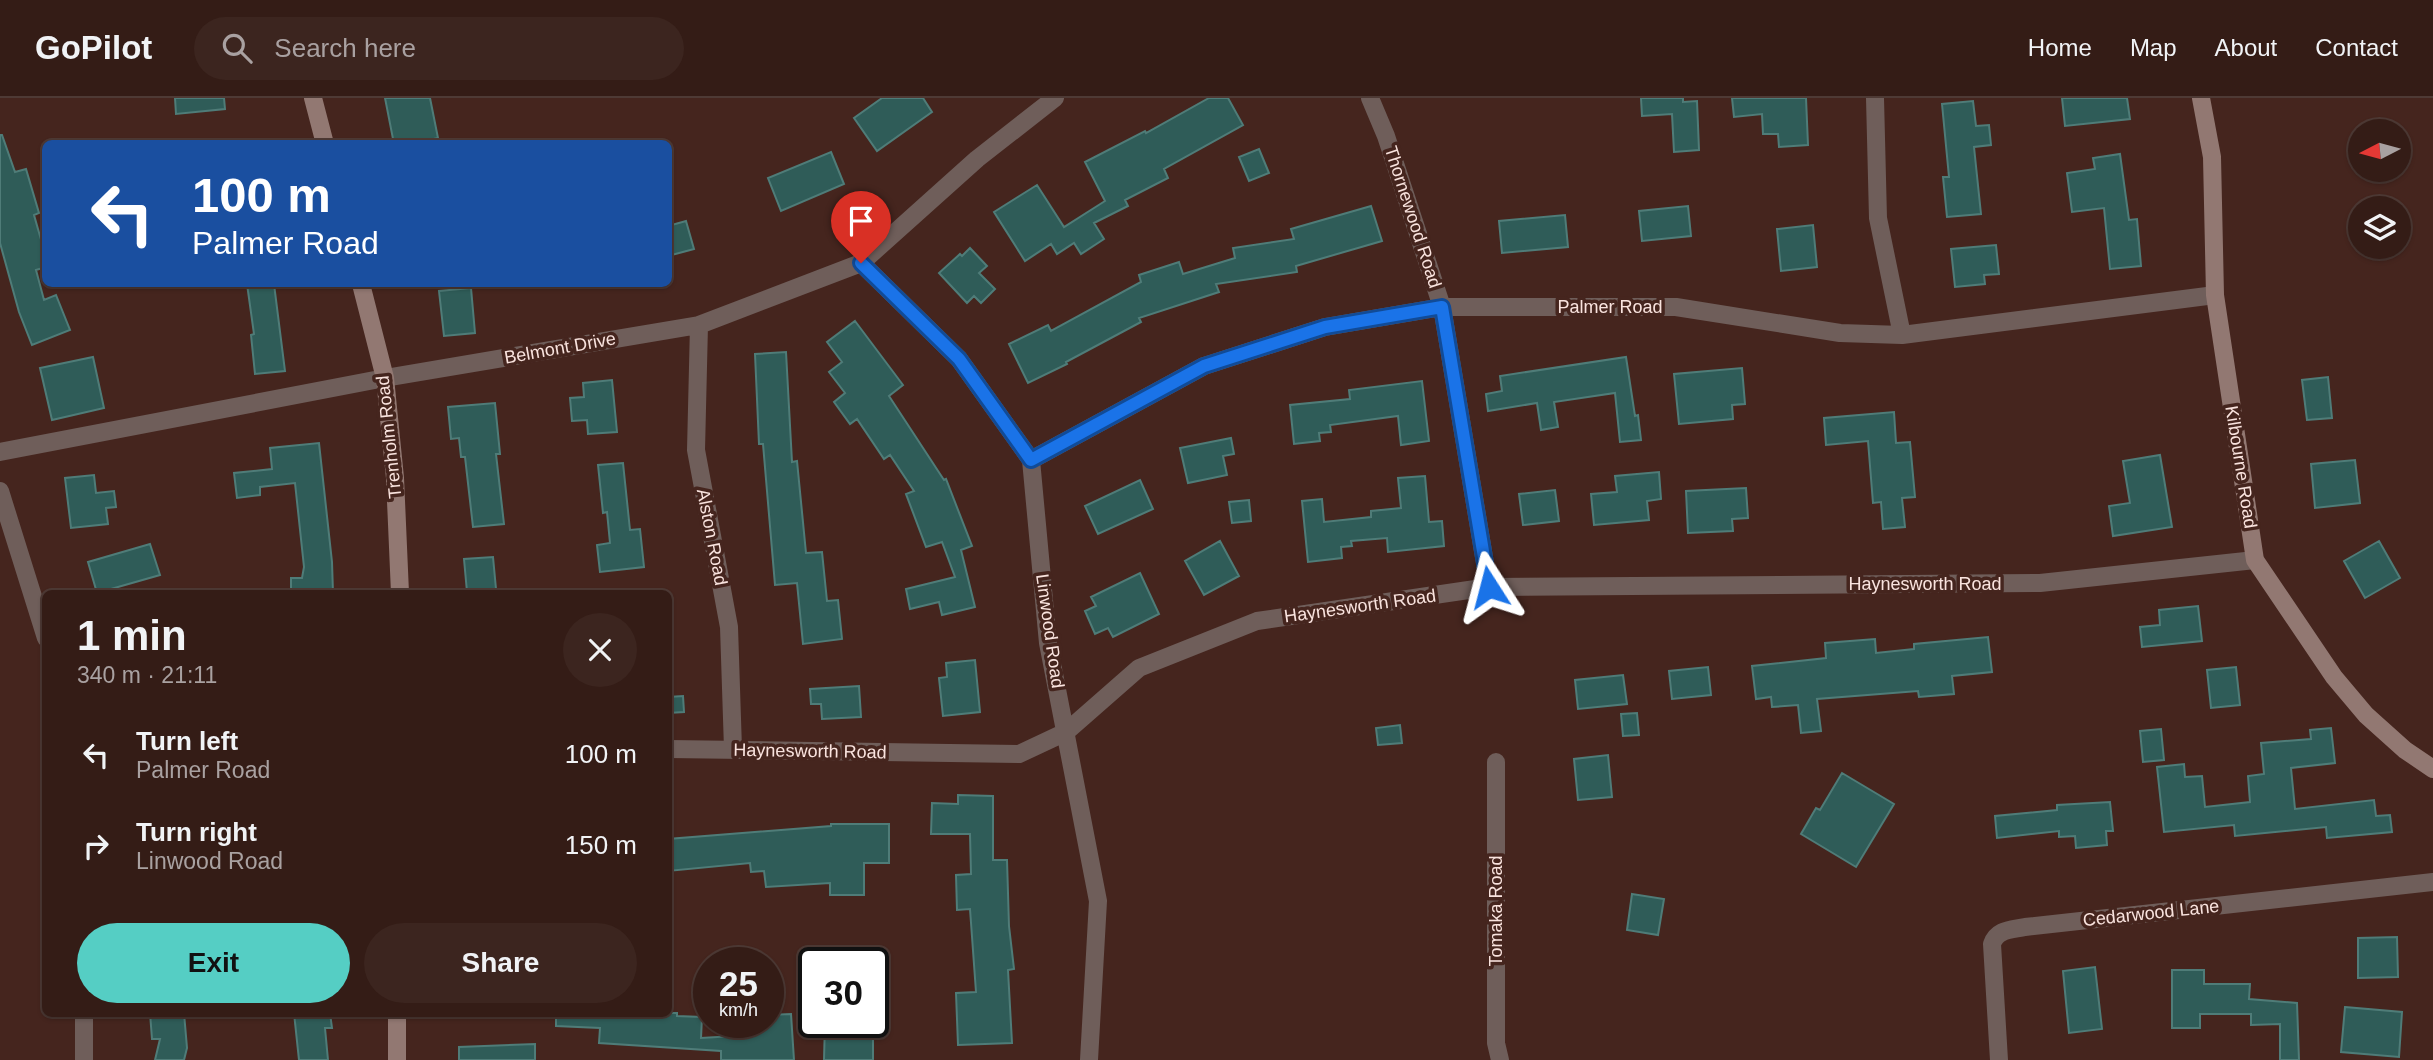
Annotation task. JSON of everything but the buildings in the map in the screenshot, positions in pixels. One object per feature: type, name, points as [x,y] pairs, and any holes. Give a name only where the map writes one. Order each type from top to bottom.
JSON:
[{"type":"street","points":[[313,98],[324,140]]},
{"type":"street","name":"Belmont Drive","points":[[0,452],[385,378],[699,325],[861,263],[976,159],[1055,98]]},
{"type":"street","name":"Thornewood Road","points":[[1370,98],[1386,135],[1442,307],[1489,587]]},
{"type":"street","points":[[1875,98],[1878,218],[1902,335]]},
{"type":"street","name":"Kilbourne Road","points":[[2201,98],[2211,158],[2215,295],[2255,560],[2342,687],[2405,750],[2433,769]]},
{"type":"street","points":[[861,263],[959,359],[1031,460]]},
{"type":"street","name":"Trenholm Road","points":[[362,287],[385,378],[395,478],[400,590]]},
{"type":"street","name":"Palmer Road","points":[[1031,460],[1204,366],[1325,327],[1442,307],[1676,307],[1840,333],[1902,335],[2215,295]]},
{"type":"street","name":"Alston Road","points":[[699,325],[696,450],[729,627],[733,749]]},
{"type":"street","name":"Linwood Road","points":[[1031,460],[1048,643],[1098,901],[1089,1060]]},
{"type":"street","points":[[0,491],[42,625]]},
{"type":"street","name":"Haynesworth Road","points":[[672,749],[1019,754],[1066,732],[1139,668],[1257,621],[1489,587],[2040,583],[2255,560]]},
{"type":"street","name":"Tomaka Road","points":[[1496,762],[1496,1042],[1500,1060]]},
{"type":"street","name":"Cedarwood Lane","points":[[1999,1060],[1992,944],[1995,936],[2001,932],[2038,925],[2433,882]]},
{"type":"street","points":[[84,1017],[84,1060]]},
{"type":"street","points":[[397,1017],[397,1060]]},
{"type":"route","points":[[861,263],[959,359],[1031,460],[1204,366],[1325,327],[1442,307],[1489,587]]}]
